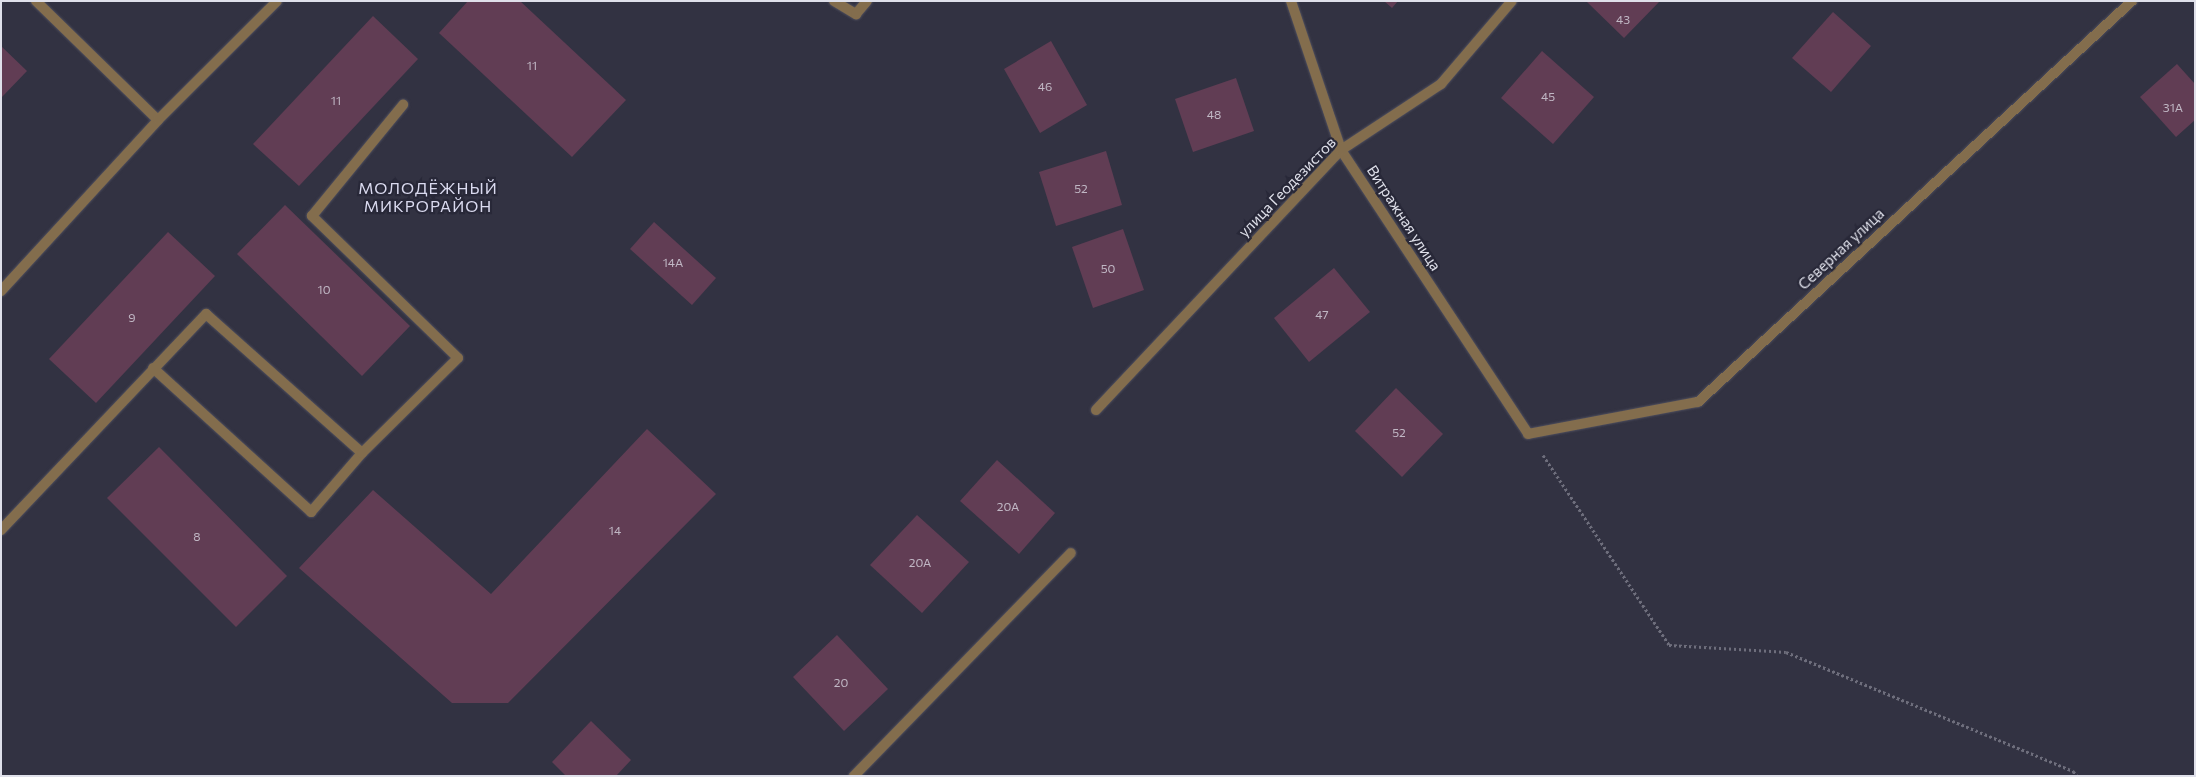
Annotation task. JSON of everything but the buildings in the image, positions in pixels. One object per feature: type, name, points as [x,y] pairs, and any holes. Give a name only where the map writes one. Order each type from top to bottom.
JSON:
[{"type":"street","points":[[36,1],[158,120]]},
{"type":"street","points":[[1,291],[158,120],[277,1]]},
{"type":"street","points":[[834,1],[856,14],[867,1]]},
{"type":"street","name":"Витражная улица","points":[[1291,1],[1341,150],[1528,434]]},
{"type":"street","name":"улица Геодезистов","points":[[1096,410],[1341,150],[1441,84],[1512,1]]},
{"type":"street","name":"Северная улица","points":[[1528,434],[1698,402],[2132,1]]},
{"type":"street","points":[[153,368],[311,512],[362,452],[458,358],[312,216],[403,105]]},
{"type":"street","points":[[1,530],[206,314],[362,452]]},
{"type":"street","points":[[854,776],[1071,553]]},
{"type":"path","points":[[1528,434],[1669,644],[1786,652],[2073,771],[2078,776]]},
{"type":"district","name":"МОЛОДЁЖНЫЙ МИКРОРАЙОН","points":[[428,197]]}]
